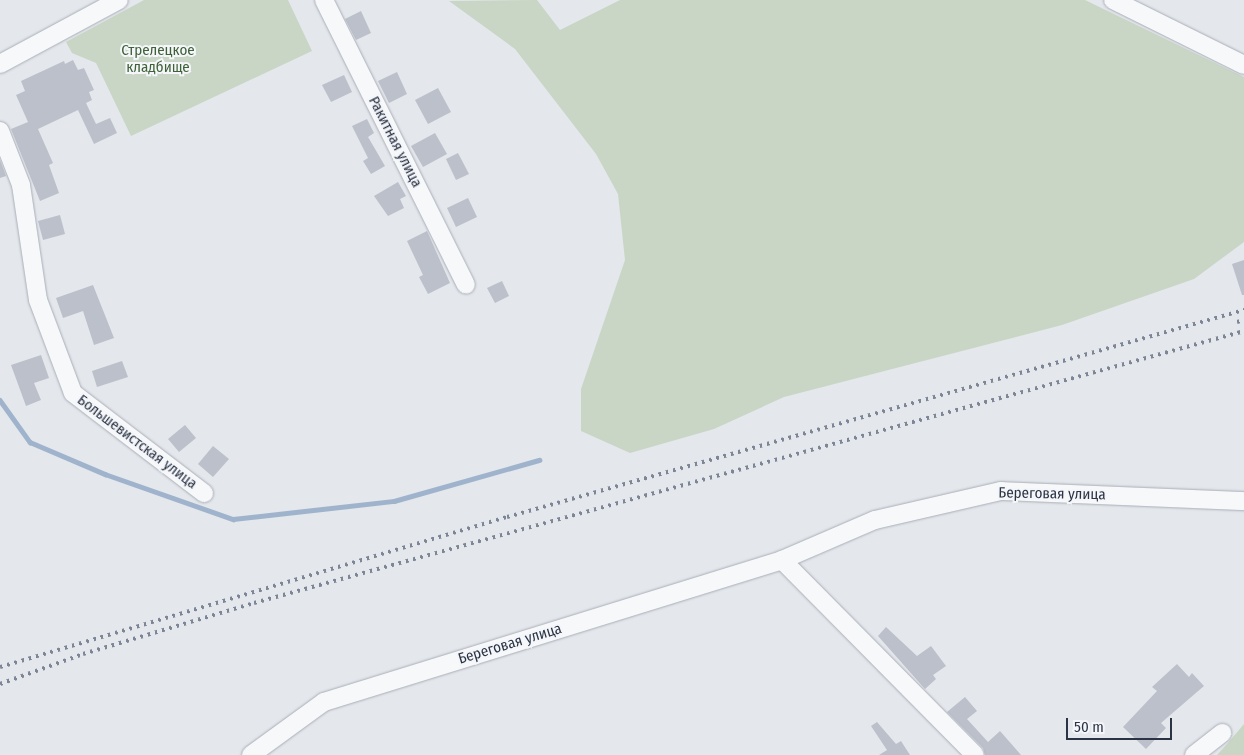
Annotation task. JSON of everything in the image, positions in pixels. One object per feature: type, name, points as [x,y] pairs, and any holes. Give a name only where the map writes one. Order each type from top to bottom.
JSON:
[{"type":"street","points":[[0,64],[119,0]]},
{"type":"street","name":"Ракитная улица","points":[[324,0],[466,285]]},
{"type":"street","points":[[1113,0],[1244,65]]},
{"type":"street","name":"Большевистская улица","points":[[0,131],[21,185],[38,300],[73,393],[204,492]]},
{"type":"street","name":"Береговая улица","points":[[251,755],[324,702],[782,560],[875,520],[1001,491],[1244,501]]},
{"type":"street","points":[[782,560],[975,755]]},
{"type":"street","points":[[1194,755],[1222,733]]},
{"type":"green space","name":"Стрелецкое кладбище","points":[[144,0],[288,0],[312,51],[131,136],[96,63],[72,53],[66,42]]},
{"type":"green space","points":[[537,0],[560,30],[620,0],[1085,0],[1244,77],[1244,242],[1194,279],[1062,325],[784,397],[714,429],[630,453],[581,431],[581,389],[625,260],[618,194],[596,154],[515,49],[449,1]]},
{"type":"green space","points":[[1244,724],[1244,755],[1217,755],[1227,744]]},
{"type":"building","points":[[361,11],[371,33],[356,40],[345,19]]},
{"type":"building","points":[[73,60],[78,70],[84,68],[94,90],[89,92],[92,100],[86,103],[96,124],[110,118],[117,133],[94,144],[78,110],[38,129],[53,163],[49,165],[59,193],[40,201],[11,129],[28,122],[16,95],[25,91],[21,81],[64,61],[65,64]]},
{"type":"building","points":[[397,72],[407,94],[389,103],[378,81]]},
{"type":"building","points":[[344,75],[352,92],[331,102],[322,85]]},
{"type":"building","points":[[438,88],[451,112],[428,124],[415,100]]},
{"type":"building","points":[[367,119],[374,133],[368,137],[385,166],[371,174],[363,161],[368,158],[352,126]]},
{"type":"building","points":[[435,133],[447,154],[423,167],[411,146]]},
{"type":"building","points":[[458,153],[469,174],[456,180],[446,159]]},
{"type":"building","points":[[0,160],[6,176],[0,178]]},
{"type":"building","points":[[398,182],[406,196],[400,199],[404,208],[388,216],[374,196]]},
{"type":"building","points":[[468,198],[477,217],[456,227],[447,208]]},
{"type":"building","points":[[60,215],[65,234],[43,240],[38,221]]},
{"type":"building","points":[[427,231],[450,283],[428,294],[419,277],[423,275],[407,241]]},
{"type":"building","points":[[1244,260],[1244,295],[1242,295],[1232,264]]},
{"type":"building","points":[[502,281],[509,296],[495,303],[487,288]]},
{"type":"building","points":[[93,285],[114,338],[94,345],[83,311],[63,318],[56,298]]},
{"type":"building","points":[[41,355],[49,378],[34,383],[41,400],[26,406],[11,365]]},
{"type":"building","points":[[122,361],[128,377],[97,387],[92,371]]},
{"type":"building","points":[[185,425],[196,438],[179,452],[168,439]]},
{"type":"building","points":[[213,446],[229,459],[213,477],[198,464]]},
{"type":"building","points":[[886,627],[917,656],[931,646],[946,666],[933,675],[936,679],[925,689],[878,636]]},
{"type":"building","points":[[1177,664],[1189,677],[1192,673],[1204,686],[1161,723],[1166,728],[1146,749],[1123,727],[1157,691],[1152,687]]},
{"type":"building","points":[[965,697],[977,711],[967,719],[988,742],[1000,731],[1021,755],[985,755],[983,748],[947,712]]},
{"type":"building","points":[[877,722],[896,744],[901,741],[910,755],[879,755],[887,750],[871,726]]},
{"type":"waterway","points":[[0,400],[30,442],[105,474],[233,519],[394,501],[539,460]]},
{"type":"railway","points":[[0,667],[507,517],[1244,310]]},
{"type":"railway","points":[[1237,322],[1244,320]]},
{"type":"railway","points":[[0,684],[83,654],[254,603],[1244,331]]}]
